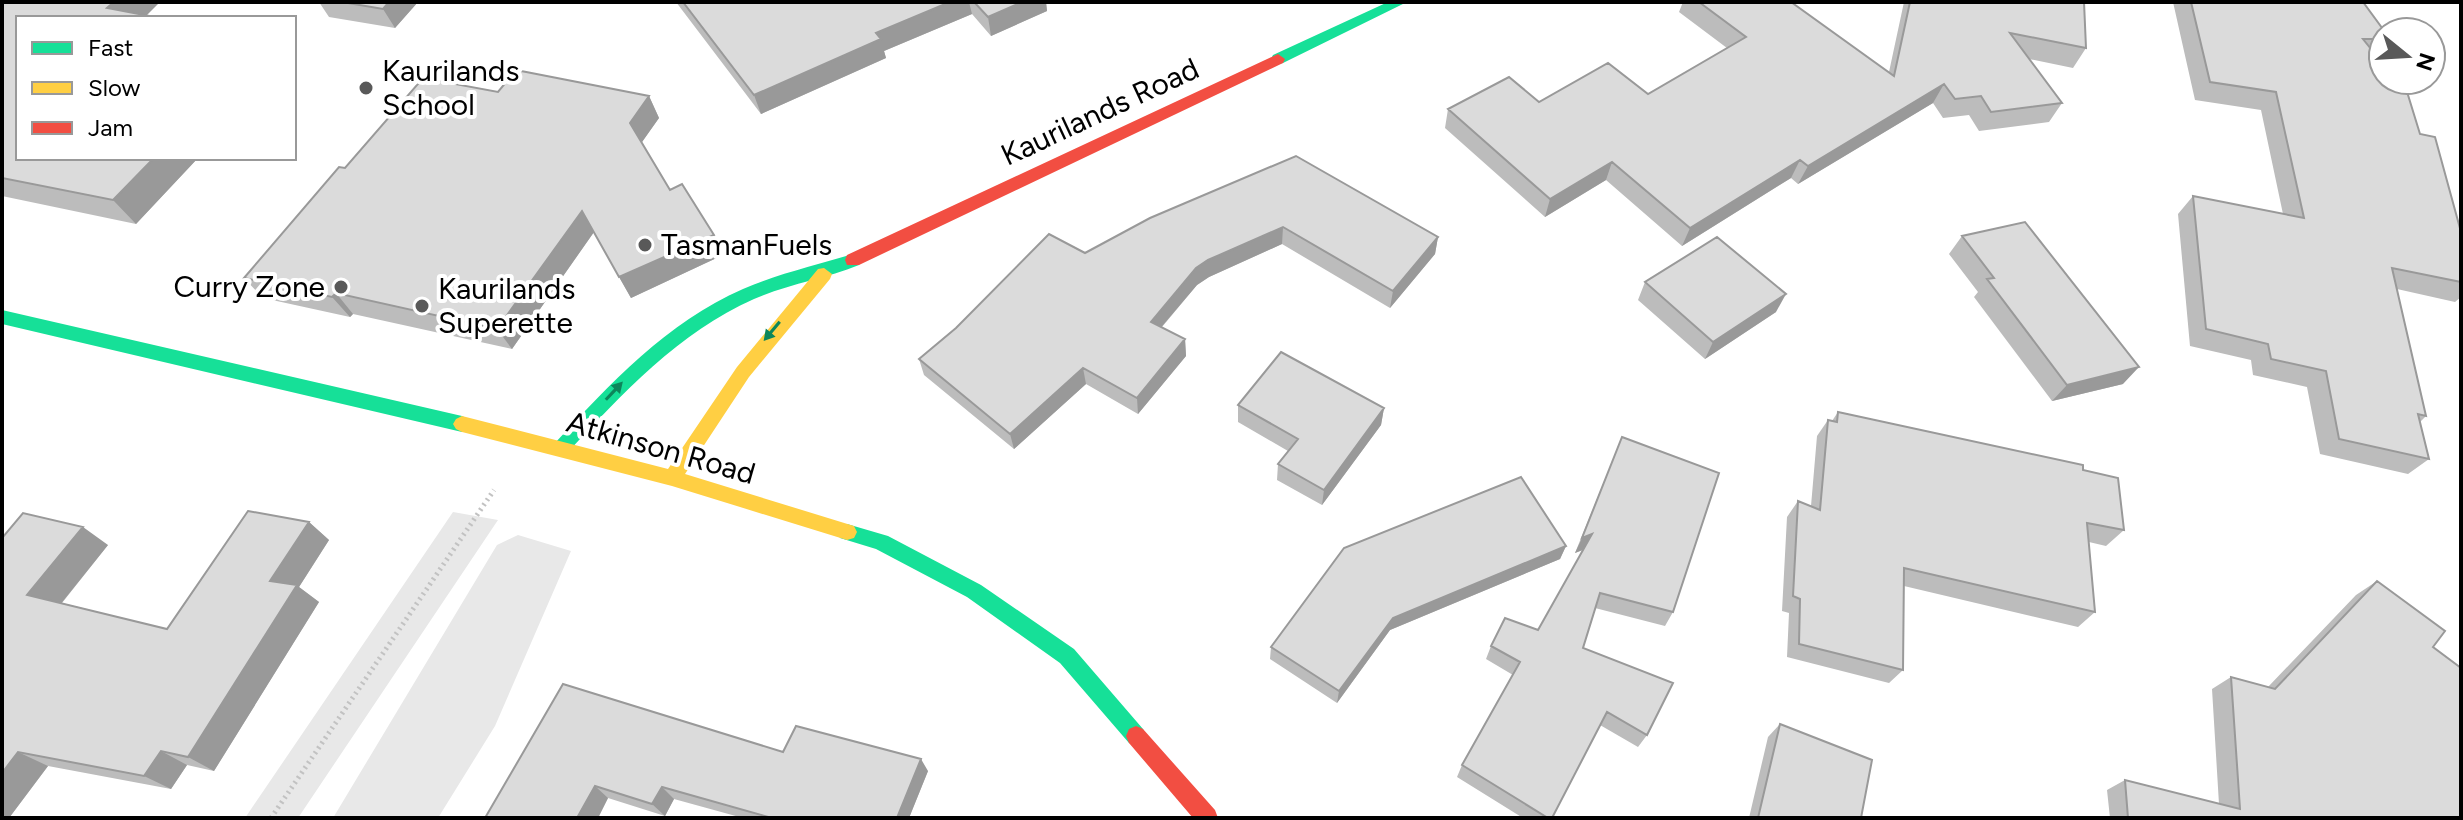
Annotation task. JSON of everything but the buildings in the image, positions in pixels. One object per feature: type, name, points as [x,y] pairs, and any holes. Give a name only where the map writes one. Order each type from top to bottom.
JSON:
[{"type":"main road","name":"Kaurilands Road","points":[[561,448],[625,380],[690,324],[752,292],[824,274],[1400,2]]},
{"type":"main road","name":"Kaurilands Road","points":[[672,478],[702,428],[770,332],[824,274]]},
{"type":"main road","name":"Atkinson Road","points":[[2,317],[561,448],[672,478],[881,542],[974,591],[1067,656],[1207,818]]},
{"type":"path","points":[[271,818],[494,490]]},
{"type":"shaded area","points":[[453,512],[498,520],[298,818],[245,818]]},
{"type":"shaded area","points":[[518,535],[571,551],[495,726],[438,818],[333,818],[497,545]]},
{"type":"traffic: fast","points":[[1278,59],[1400,2]]},
{"type":"traffic: fast","points":[[561,448],[647,361],[695,324],[748,294],[853,260]]},
{"type":"traffic: fast","points":[[2,317],[462,424]]},
{"type":"traffic: fast","points":[[847,532],[881,542],[974,591],[1067,656],[1136,736]]},
{"type":"traffic: slow","points":[[672,478],[743,372],[824,274]]},
{"type":"traffic: slow","points":[[462,424],[672,478],[847,532]]},
{"type":"traffic: jam","points":[[853,260],[1278,59]]},
{"type":"traffic: jam","points":[[1136,736],[1207,818]]},
{"type":"place","name":"Kaurilands School","points":[[366,88]]},
{"type":"place","name":"TasmanFuels","points":[[645,245]]},
{"type":"place","name":"Curry Zone","points":[[341,287]]},
{"type":"place","name":"Kaurilands Superette","points":[[422,306]]}]
